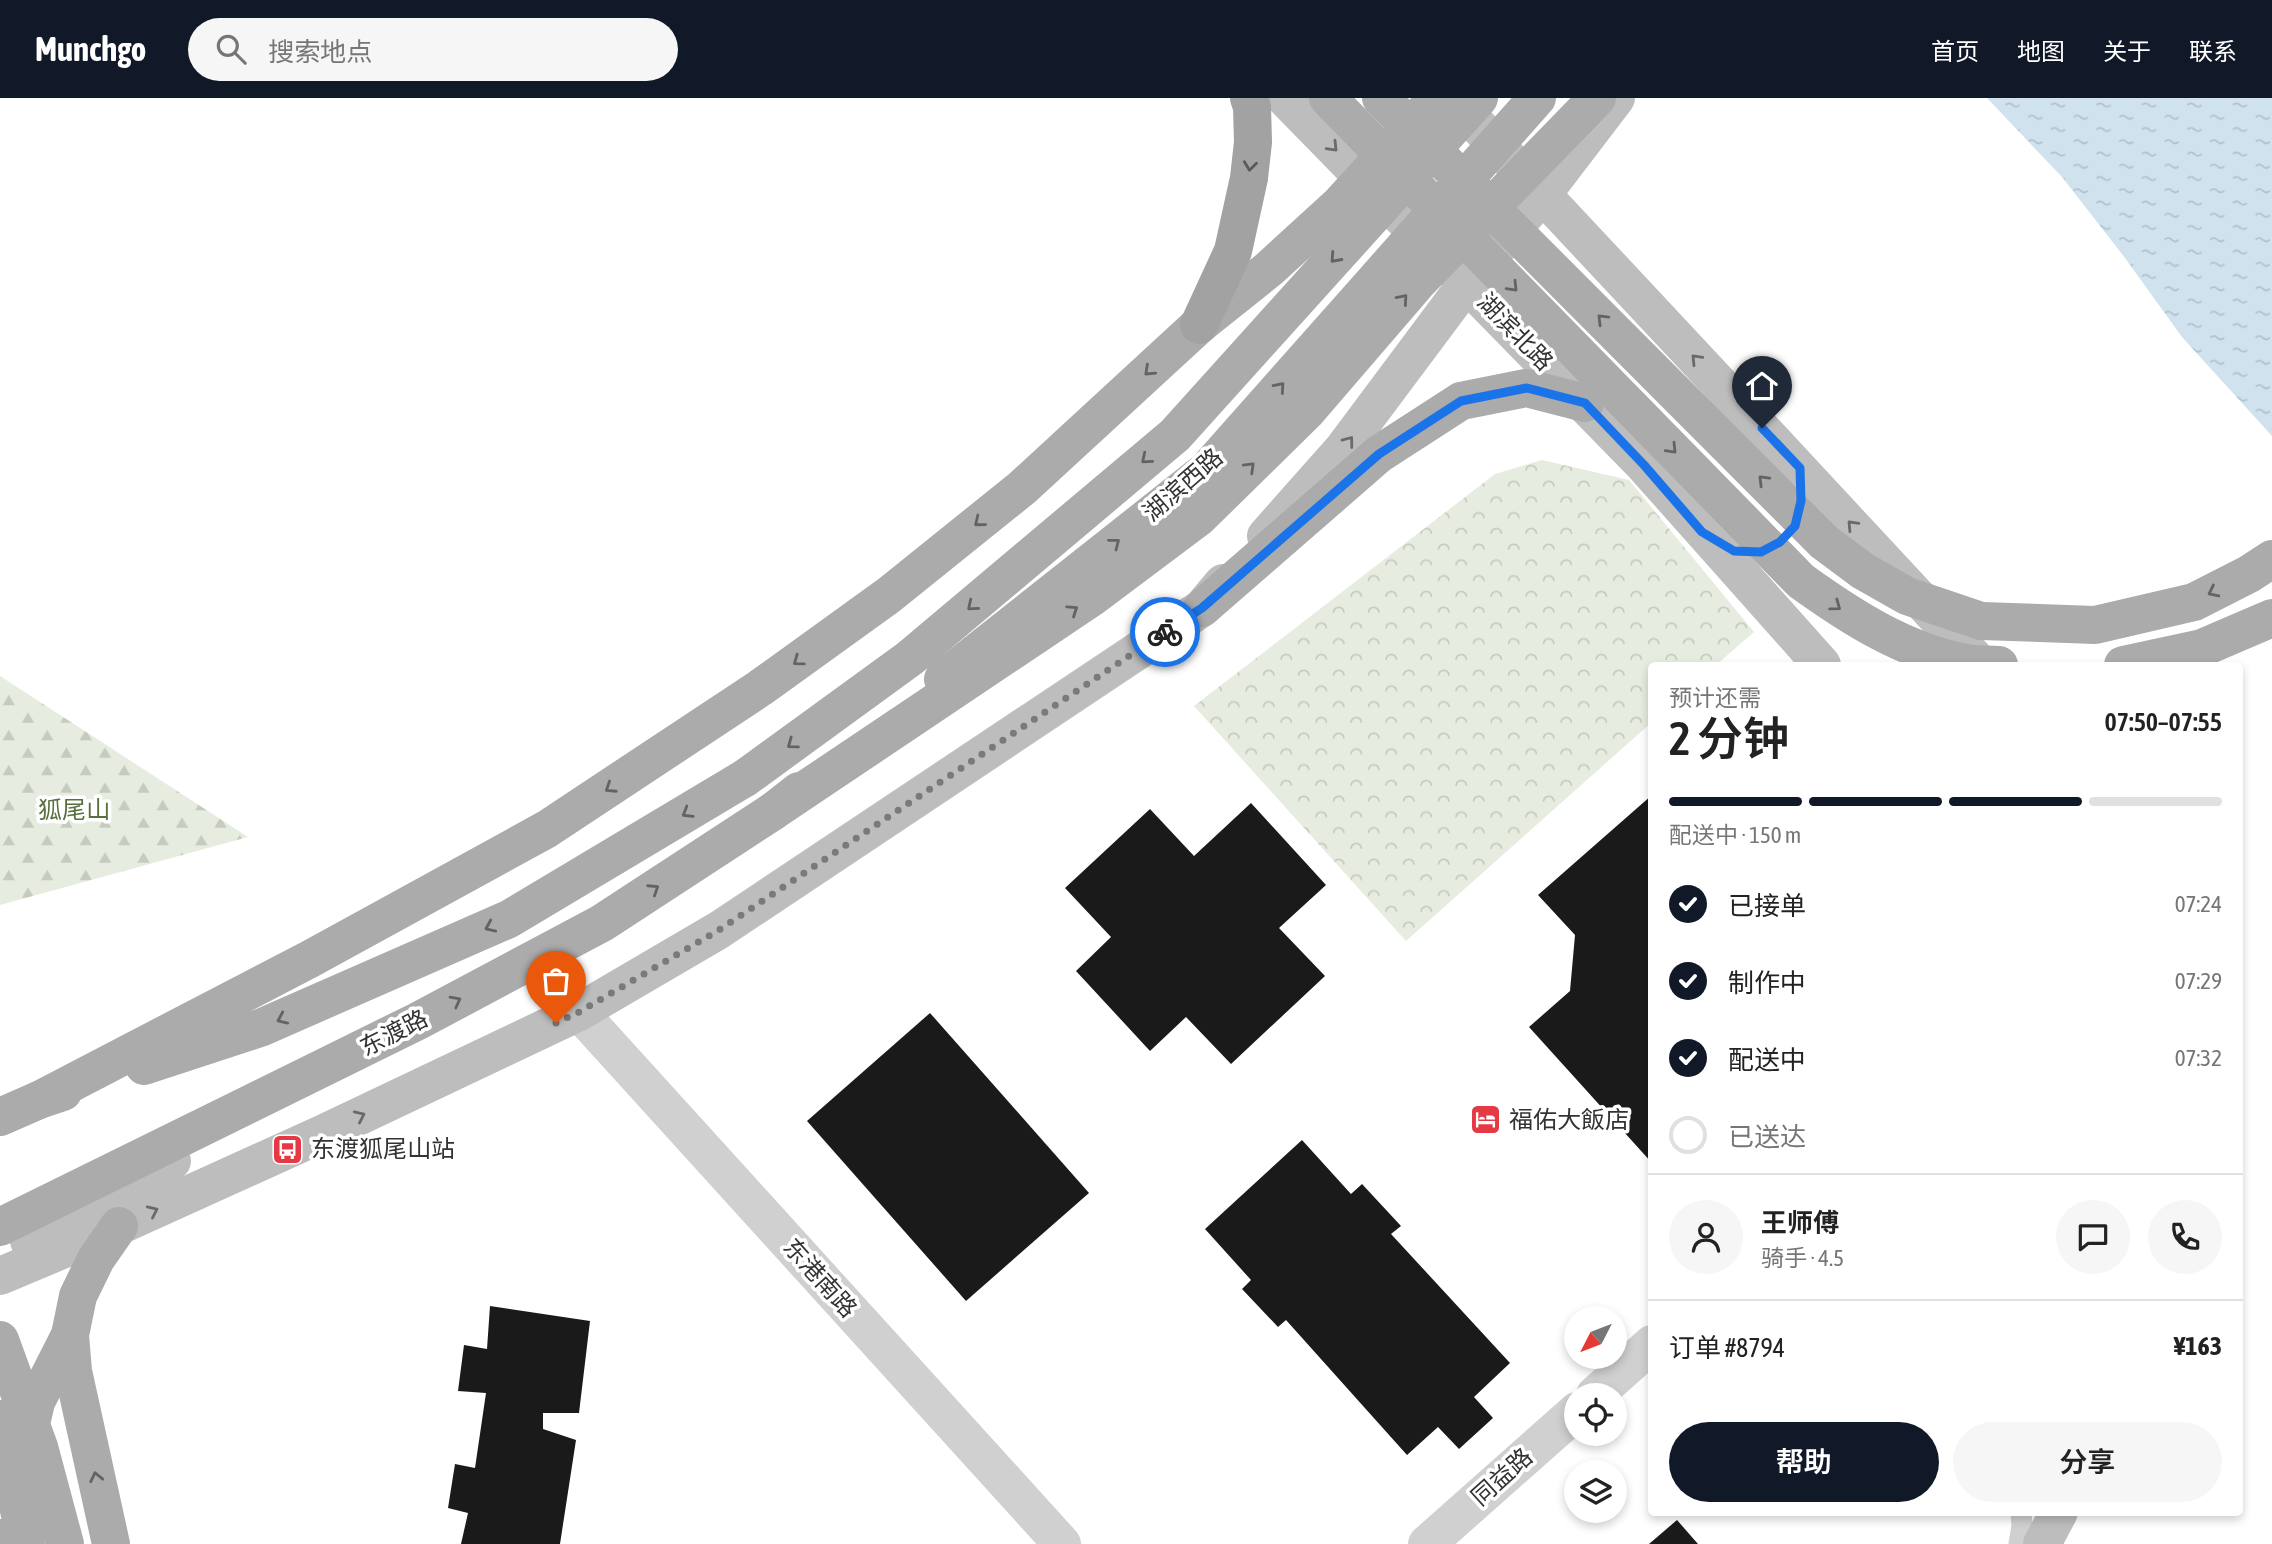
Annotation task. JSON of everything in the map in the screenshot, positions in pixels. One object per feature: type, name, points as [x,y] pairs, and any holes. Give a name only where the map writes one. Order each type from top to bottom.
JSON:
[{"type":"highway","points":[[1199,325],[1233,251],[1249,178],[1253,142],[1252,107],[1249,98]]},
{"type":"main road","name":"湖滨北路","points":[[1285,98],[1644,465],[1819,662]]},
{"type":"main road","points":[[1328,98],[1801,581],[1851,617],[1911,647],[1964,662]]},
{"type":"main road","points":[[1381,98],[1824,542],[1863,571],[1907,596],[1981,621],[2095,625],[2193,602],[2249,574],[2272,559]]},
{"type":"main road","points":[[0,1117],[39,1100],[310,960],[547,829],[760,688],[889,595],[1022,488],[1199,325],[1269,269],[1339,205],[1437,98]]},
{"type":"main road","points":[[1452,98],[1978,662]]},
{"type":"main road","name":"湖滨西路","points":[[39,1100],[260,1028],[509,919],[745,778],[910,658],[1175,435],[1479,98]]},
{"type":"main road","name":"湖滨西路","points":[[772,812],[1206,471],[1537,98]]},
{"type":"main road","points":[[772,812],[1091,598],[1199,517],[1306,412],[1417,282],[1597,98]]},
{"type":"main road","points":[[1202,608],[1343,449],[1467,283],[1542,195],[1616,98]]},
{"type":"main road","points":[[0,1276],[119,1226],[322,1134],[579,1012],[719,930],[1202,608],[1379,454],[1461,401],[1527,388],[1585,403]]},
{"type":"main road","points":[[1702,532],[1734,551],[1761,552],[1780,542],[1795,526],[1801,501],[1800,468]]},
{"type":"main road","points":[[2137,662],[2202,648],[2272,618]]},
{"type":"main road","name":"东渡路","points":[[0,1227],[418,1021],[602,923],[772,812]]},
{"type":"main road","points":[[0,1258],[418,1021]]},
{"type":"main road","points":[[44,1544],[29,1479],[26,1441],[36,1402],[70,1335],[78,1296],[96,1259],[119,1226]]},
{"type":"main road","points":[[70,1335],[73,1371],[111,1544]]},
{"type":"main road","points":[[0,1340],[39,1447],[65,1544]]},
{"type":"main road","points":[[0,1419],[26,1544]]},
{"type":"main road","points":[[0,1451],[19,1458],[29,1479]]},
{"type":"main road","points":[[2042,1544],[2057,1516]]},
{"type":"main road","points":[[0,1538],[2,1544]]},
{"type":"street","name":"东港南路","points":[[579,1012],[1062,1544]]},
{"type":"street","points":[[1608,1383],[1648,1348]]},
{"type":"street","name":"同益路","points":[[1427,1544],[1564,1423]]},
{"type":"lane","points":[[2019,1544],[2021,1516]]},
{"type":"green space","points":[[1542,460],[1629,480],[1754,632],[1719,662],[1648,662],[1648,726],[1406,941],[1194,706],[1495,474]]},
{"type":"green space","name":"狐尾山","points":[[0,676],[248,837],[0,905]]},
{"type":"water","points":[[1987,98],[2272,98],[2272,436],[2182,337],[2062,177]]},
{"type":"building","points":[[1648,799],[1648,1159],[1529,1027],[1570,991],[1575,935],[1538,895]]},
{"type":"building","points":[[1251,803],[1326,885],[1279,928],[1325,976],[1231,1064],[1186,1017],[1150,1051],[1076,971],[1111,937],[1065,888],[1150,809],[1194,856]]},
{"type":"building","points":[[930,1013],[1089,1193],[966,1301],[807,1121]]},
{"type":"building","points":[[1302,1140],[1351,1194],[1362,1184],[1401,1226],[1391,1234],[1510,1363],[1474,1397],[1493,1418],[1459,1449],[1438,1427],[1407,1455],[1286,1320],[1278,1327],[1242,1289],[1251,1280],[1205,1229]]},
{"type":"building","points":[[490,1306],[590,1321],[579,1413],[543,1413],[543,1429],[576,1440],[560,1544],[461,1544],[468,1513],[448,1508],[455,1464],[475,1468],[486,1393],[458,1391],[464,1345],[487,1349]]},
{"type":"building","points":[[1677,1520],[1698,1544],[1649,1544]]},
{"type":"way so far","points":[[556,1023],[719,930],[1165,632]]},
{"type":"place","name":"福佑大飯店","points":[[1486,1120]]},
{"type":"place","name":"东渡狐尾山站","points":[[288,1149]]},
{"type":"route","points":[[1165,632],[1202,608],[1379,454],[1461,401],[1527,388],[1585,403],[1702,532],[1734,551],[1761,552],[1780,542],[1795,526],[1801,501],[1800,468],[1762,428]]}]
